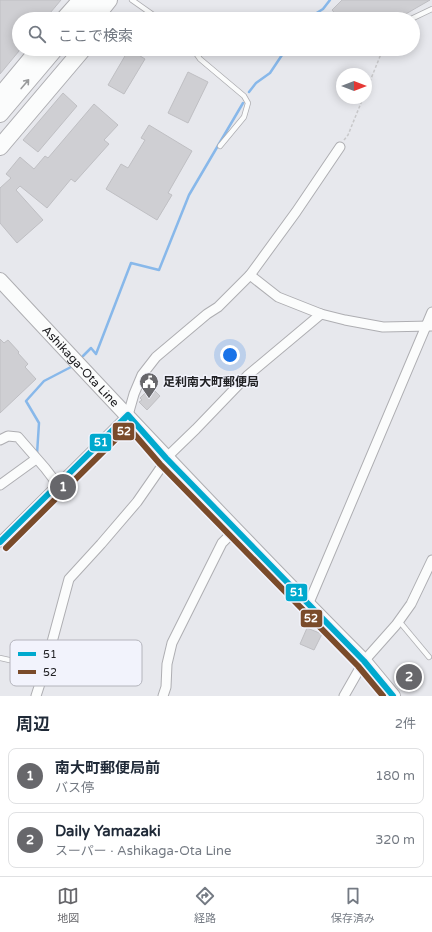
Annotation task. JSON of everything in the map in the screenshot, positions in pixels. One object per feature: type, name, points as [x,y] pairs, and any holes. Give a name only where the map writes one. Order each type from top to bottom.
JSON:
[{"type":"highway","points":[[70,12],[81,0]]},
{"type":"highway","points":[[86,12],[95,0]]},
{"type":"highway","points":[[100,12],[109,0]]},
{"type":"highway","points":[[113,12],[122,0]]},
{"type":"highway","points":[[0,96],[33,56]]},
{"type":"highway","points":[[0,114],[49,56]]},
{"type":"highway","points":[[0,132],[63,56]]},
{"type":"highway","points":[[0,147],[78,56]]},
{"type":"main road","name":"Ashikaga-Ota Line","points":[[0,280],[128,415],[166,458],[364,661],[393,696]]},
{"type":"street","points":[[0,542],[128,415],[142,375],[156,357],[207,314],[218,307],[250,275],[296,212],[340,147]]},
{"type":"street","points":[[250,275],[278,297],[321,314],[383,327],[429,326]]},
{"type":"street","points":[[308,605],[429,326],[432,312]]},
{"type":"street","points":[[53,640],[69,579],[136,502],[162,466],[166,458],[247,376],[321,314]]},
{"type":"street","points":[[0,440],[8,436],[18,437],[58,485]]},
{"type":"street","points":[[0,485],[36,459]]},
{"type":"street","points":[[163,696],[166,687],[167,664],[172,643],[222,543],[235,530]]},
{"type":"street","points":[[344,696],[364,661],[399,621],[411,604],[432,561]]},
{"type":"street","points":[[36,696],[40,686]]},
{"type":"lane","points":[[132,0],[149,12]]},
{"type":"lane","points":[[420,15],[432,9]]},
{"type":"lane","points":[[198,56],[244,96],[248,103],[244,117],[220,146]]},
{"type":"lane","points":[[399,621],[429,657]]},
{"type":"lane","points":[[0,658],[10,660]]},
{"type":"path","points":[[372,76],[380,56]]},
{"type":"path","points":[[340,147],[348,135],[361,104]]},
{"type":"building","points":[[0,0],[61,0],[51,12],[12,12],[12,56],[15,56],[0,74]]},
{"type":"building","points":[[342,0],[430,0],[409,12],[334,12],[332,10]]},
{"type":"building","points":[[125,56],[140,56],[145,59],[124,94],[108,85]]},
{"type":"building","points":[[188,72],[208,82],[188,123],[168,113]]},
{"type":"building","points":[[63,93],[77,106],[38,152],[23,140]]},
{"type":"building","points":[[94,104],[118,125],[104,140],[109,144],[75,182],[71,179],[47,208],[20,186],[16,190],[43,220],[17,243],[0,223],[0,188],[11,178],[6,174],[20,157],[34,169],[45,156],[48,158]]},
{"type":"building","points":[[149,125],[192,151],[168,193],[172,195],[157,220],[106,189],[121,164],[128,168],[145,140],[141,138]]},
{"type":"building","points":[[0,339],[4,343],[8,340],[19,352],[18,353],[28,364],[25,367],[36,379],[0,413]]},
{"type":"building","name":"足利南大町郵便局","points":[[151,387],[160,396],[147,410],[139,402],[142,400],[140,398]]},
{"type":"building","points":[[307,628],[322,634],[314,650],[300,644]]},
{"type":"building","points":[[407,667],[420,682],[411,689],[399,674]]},
{"type":"waterway","points":[[318,12],[323,9],[330,0]]},
{"type":"waterway","points":[[249,92],[256,83],[270,73],[281,56]]},
{"type":"waterway","points":[[83,356],[91,348],[96,354],[131,263],[159,270],[189,195],[243,103]]},
{"type":"waterway","points":[[37,454],[39,423],[26,401],[44,381],[71,367]]},
{"type":"transit line","name":"51","points":[[0,542],[128,415],[166,458],[364,661],[393,696]]},
{"type":"transit line","name":"52","points":[[6,548],[128,427],[160,464],[358,666],[383,696]]},
{"type":"place","name":"足利南大町郵便局","points":[[149,399]]},
{"type":"place","name":"南大町郵便局前","points":[[63,487]]},
{"type":"place","name":"Daily Yamazaki","points":[[409,677]]}]
